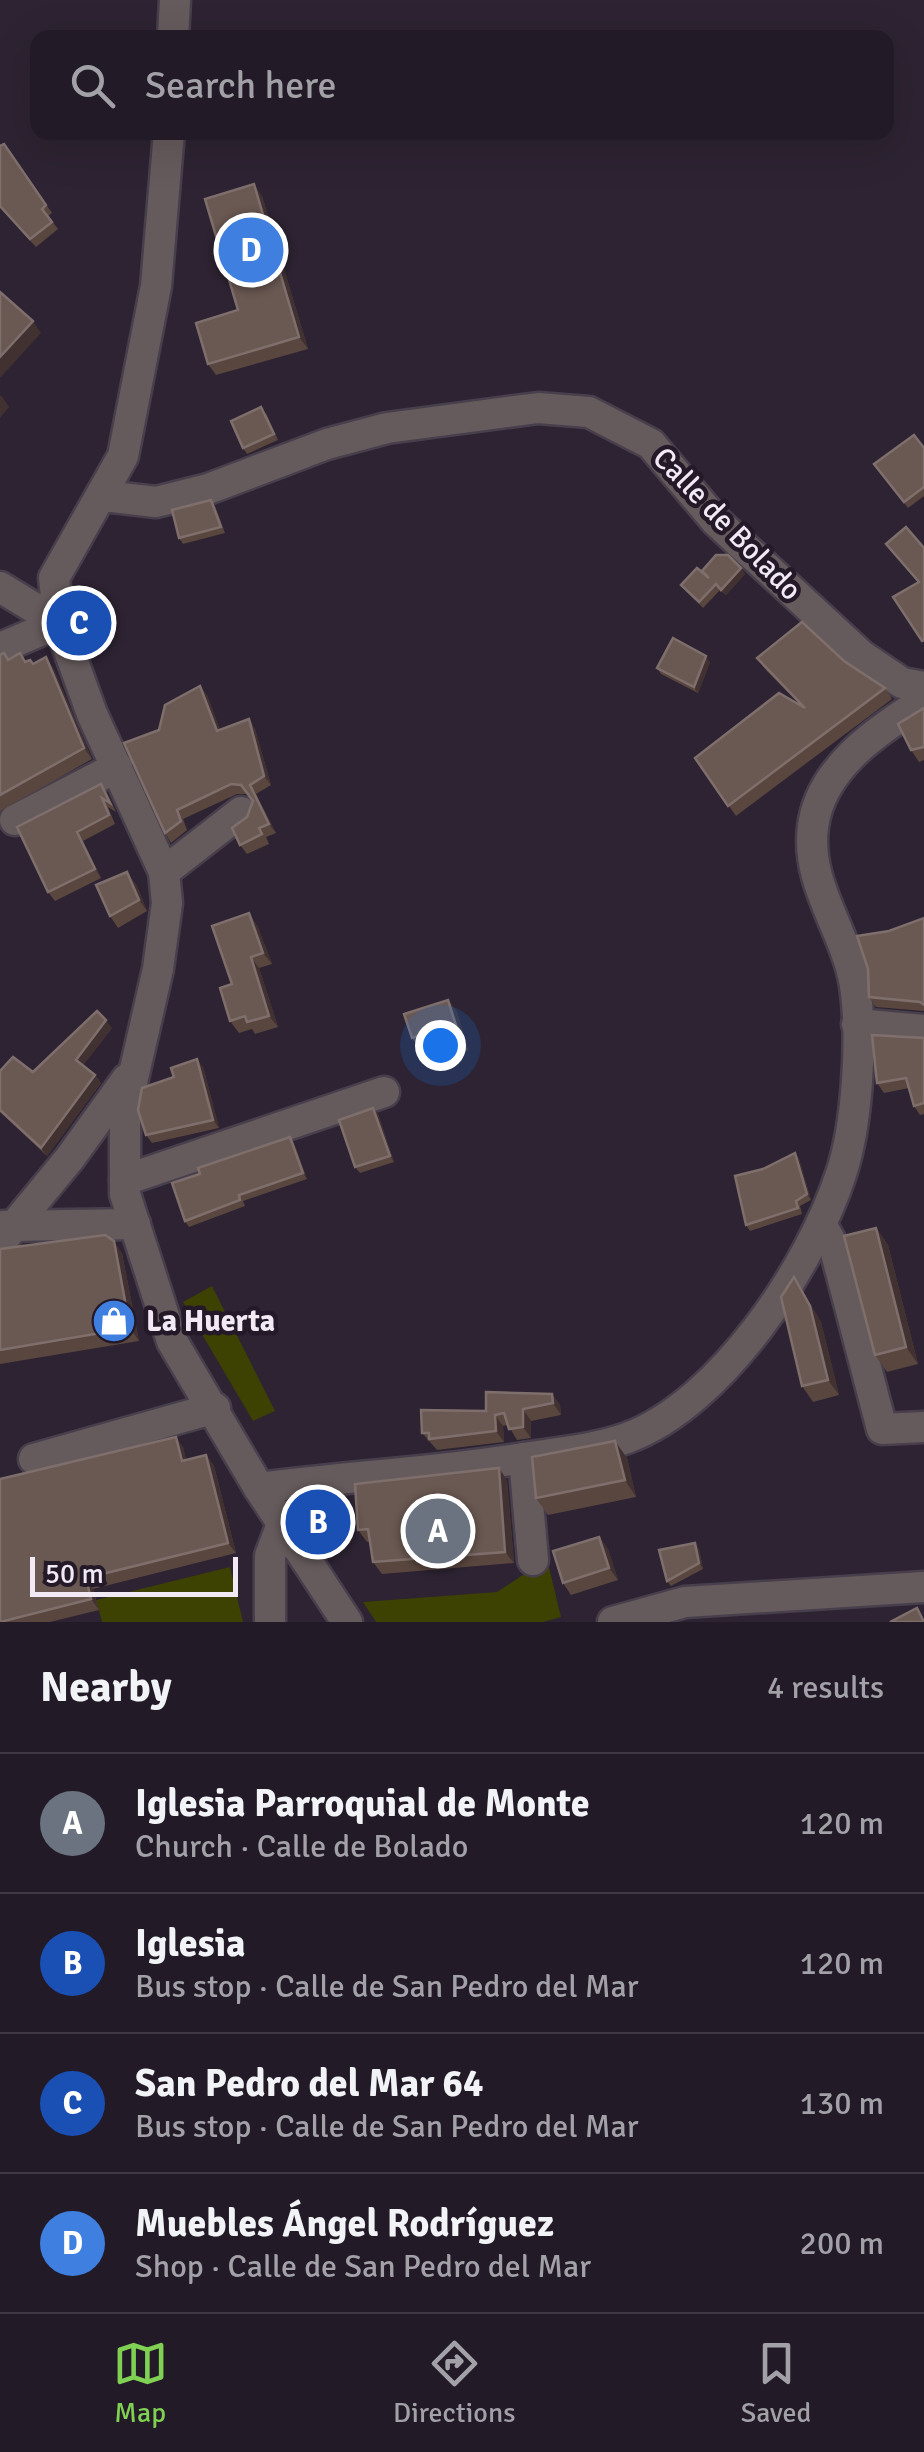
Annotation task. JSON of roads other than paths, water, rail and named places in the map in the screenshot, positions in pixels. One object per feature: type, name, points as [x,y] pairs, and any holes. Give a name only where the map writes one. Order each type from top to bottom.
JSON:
[{"type":"street","points":[[173,30],[174,0]]},
{"type":"street","points":[[168,140],[156,286],[123,456],[104,496],[54,578],[59,623],[164,872],[167,903],[158,970],[125,1113],[125,1180],[172,1342],[282,1524],[347,1622]]},
{"type":"street","name":"Calle de Bolado","points":[[104,496],[156,502],[208,489],[327,444],[387,428],[538,408],[589,412],[651,444],[716,520],[862,656],[902,683],[924,687]]},
{"type":"street","points":[[0,587],[59,623]]},
{"type":"street","points":[[0,648],[59,623]]},
{"type":"street","points":[[260,1488],[524,1458],[629,1437],[668,1416],[713,1379],[748,1339],[800,1266],[820,1224],[849,1141],[856,1024],[852,965],[818,884],[812,852],[813,825],[820,799],[833,775],[881,728],[924,701]]},
{"type":"street","points":[[16,820],[118,768]]},
{"type":"street","points":[[164,872],[241,812]]},
{"type":"street","points":[[856,1024],[916,1026],[924,1030]]},
{"type":"street","points":[[5,1232],[132,1072]]},
{"type":"street","points":[[125,1180],[384,1092]]},
{"type":"street","points":[[5,1232],[135,1224]]},
{"type":"street","points":[[820,1224],[835,1249],[882,1429],[924,1428]]},
{"type":"street","points":[[34,1459],[215,1408]]},
{"type":"street","points":[[524,1458],[534,1560]]},
{"type":"street","points":[[270,1622],[270,1556],[282,1524]]},
{"type":"street","points":[[613,1622],[685,1602],[924,1587]]},
{"type":"place","name":"Muebles Ángel Rodríguez","points":[[251,250]]},
{"type":"place","name":"San Pedro del Mar 64","points":[[79,623]]},
{"type":"place","name":"La Huerta","points":[[114,1321]]},
{"type":"place","name":"Iglesia","points":[[318,1522]]},
{"type":"place","name":"Iglesia Parroquial de Monte","points":[[438,1531]]}]
